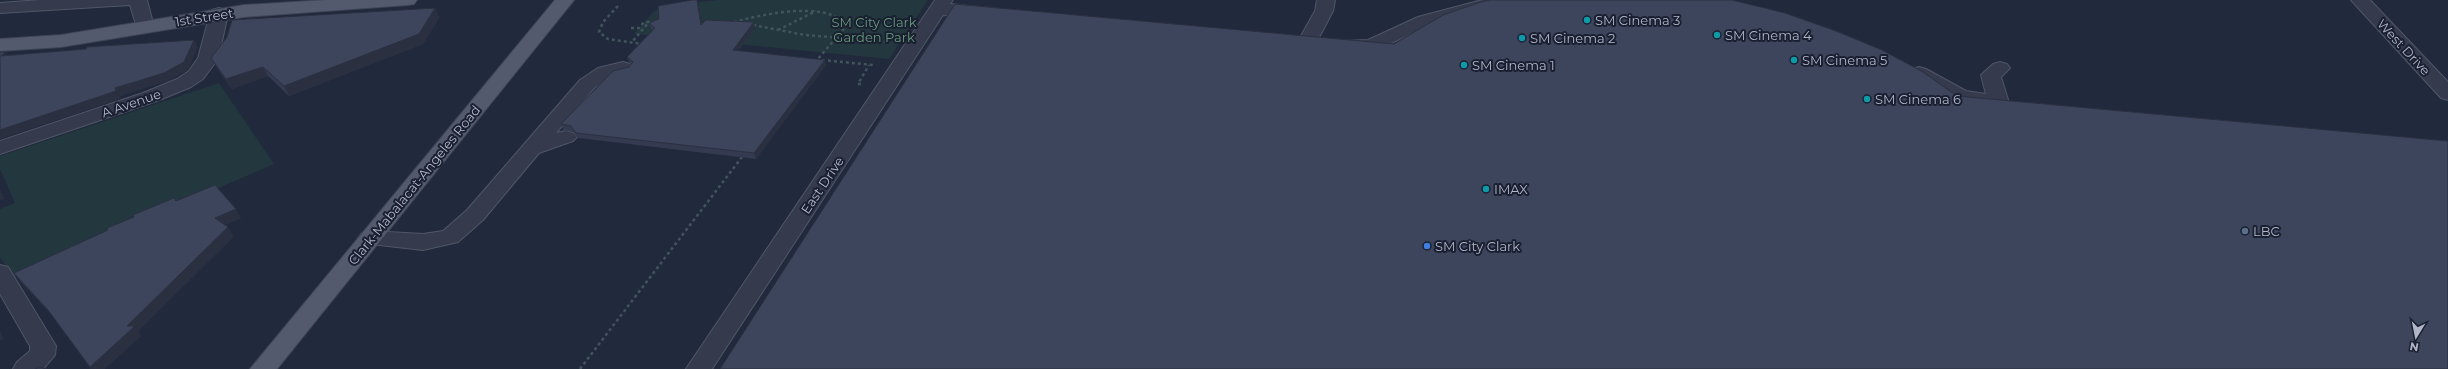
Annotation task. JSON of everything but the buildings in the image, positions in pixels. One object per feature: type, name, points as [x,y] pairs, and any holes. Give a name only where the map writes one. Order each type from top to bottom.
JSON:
[{"type":"main road","name":"1st Street","points":[[0,45],[61,41],[219,14],[276,8],[408,0]]},
{"type":"main road","name":"Clark-Mabalacat-Angeles Road","points":[[263,369],[565,0]]},
{"type":"street","points":[[0,8],[21,4],[129,0]]},
{"type":"street","points":[[138,0],[145,27]]},
{"type":"street","points":[[1326,0],[1324,11],[1313,43],[1371,46],[1425,21],[1470,8],[1508,0]]},
{"type":"street","name":"West Drive","points":[[2360,0],[2448,94]]},
{"type":"street","points":[[941,4],[1001,14]]},
{"type":"street","name":"East Drive","points":[[699,369],[941,4]]},
{"type":"street","name":"A Avenue","points":[[0,148],[150,97],[190,79],[196,75],[208,59],[219,14]]},
{"type":"street","points":[[1904,66],[1960,96],[2007,104],[1991,75],[2000,68]]},
{"type":"street","points":[[370,238],[424,242],[450,237],[475,215],[587,84],[605,72],[623,68]]},
{"type":"street","points":[[531,149],[566,137]]},
{"type":"street","points":[[0,273],[43,346],[42,355],[26,369]]},
{"type":"path","points":[[618,6],[603,22],[598,32],[608,39],[645,44]]},
{"type":"path","points":[[734,22],[787,8],[817,11],[843,21],[845,24],[843,30],[814,64]]},
{"type":"path","points":[[777,30],[817,11]]},
{"type":"path","points":[[728,21],[745,24]]},
{"type":"path","points":[[631,28],[639,28],[644,22],[649,22],[632,43]]},
{"type":"path","points":[[751,25],[836,38],[915,44]]},
{"type":"path","points":[[818,59],[899,68]]},
{"type":"path","points":[[580,369],[742,157]]},
{"type":"green space","name":"SM City Clark Garden Park","points":[[718,0],[928,0],[889,59],[634,34],[653,12],[664,6]]},
{"type":"green space","points":[[219,83],[274,164],[15,277],[0,258],[0,209],[15,203],[0,169],[0,156]]},
{"type":"place","name":"SM Cinema 3","points":[[1587,20]]},
{"type":"place","name":"SM Cinema 4","points":[[1717,35]]},
{"type":"place","name":"SM Cinema 2","points":[[1522,38]]},
{"type":"place","name":"SM Cinema 5","points":[[1794,60]]},
{"type":"place","name":"SM Cinema 1","points":[[1464,65]]},
{"type":"place","name":"SM Cinema 6","points":[[1867,99]]},
{"type":"place","name":"IMAX","points":[[1486,189]]},
{"type":"place","name":"LBC","points":[[2245,231]]},
{"type":"place","name":"SM City Clark","points":[[1427,246]]}]
